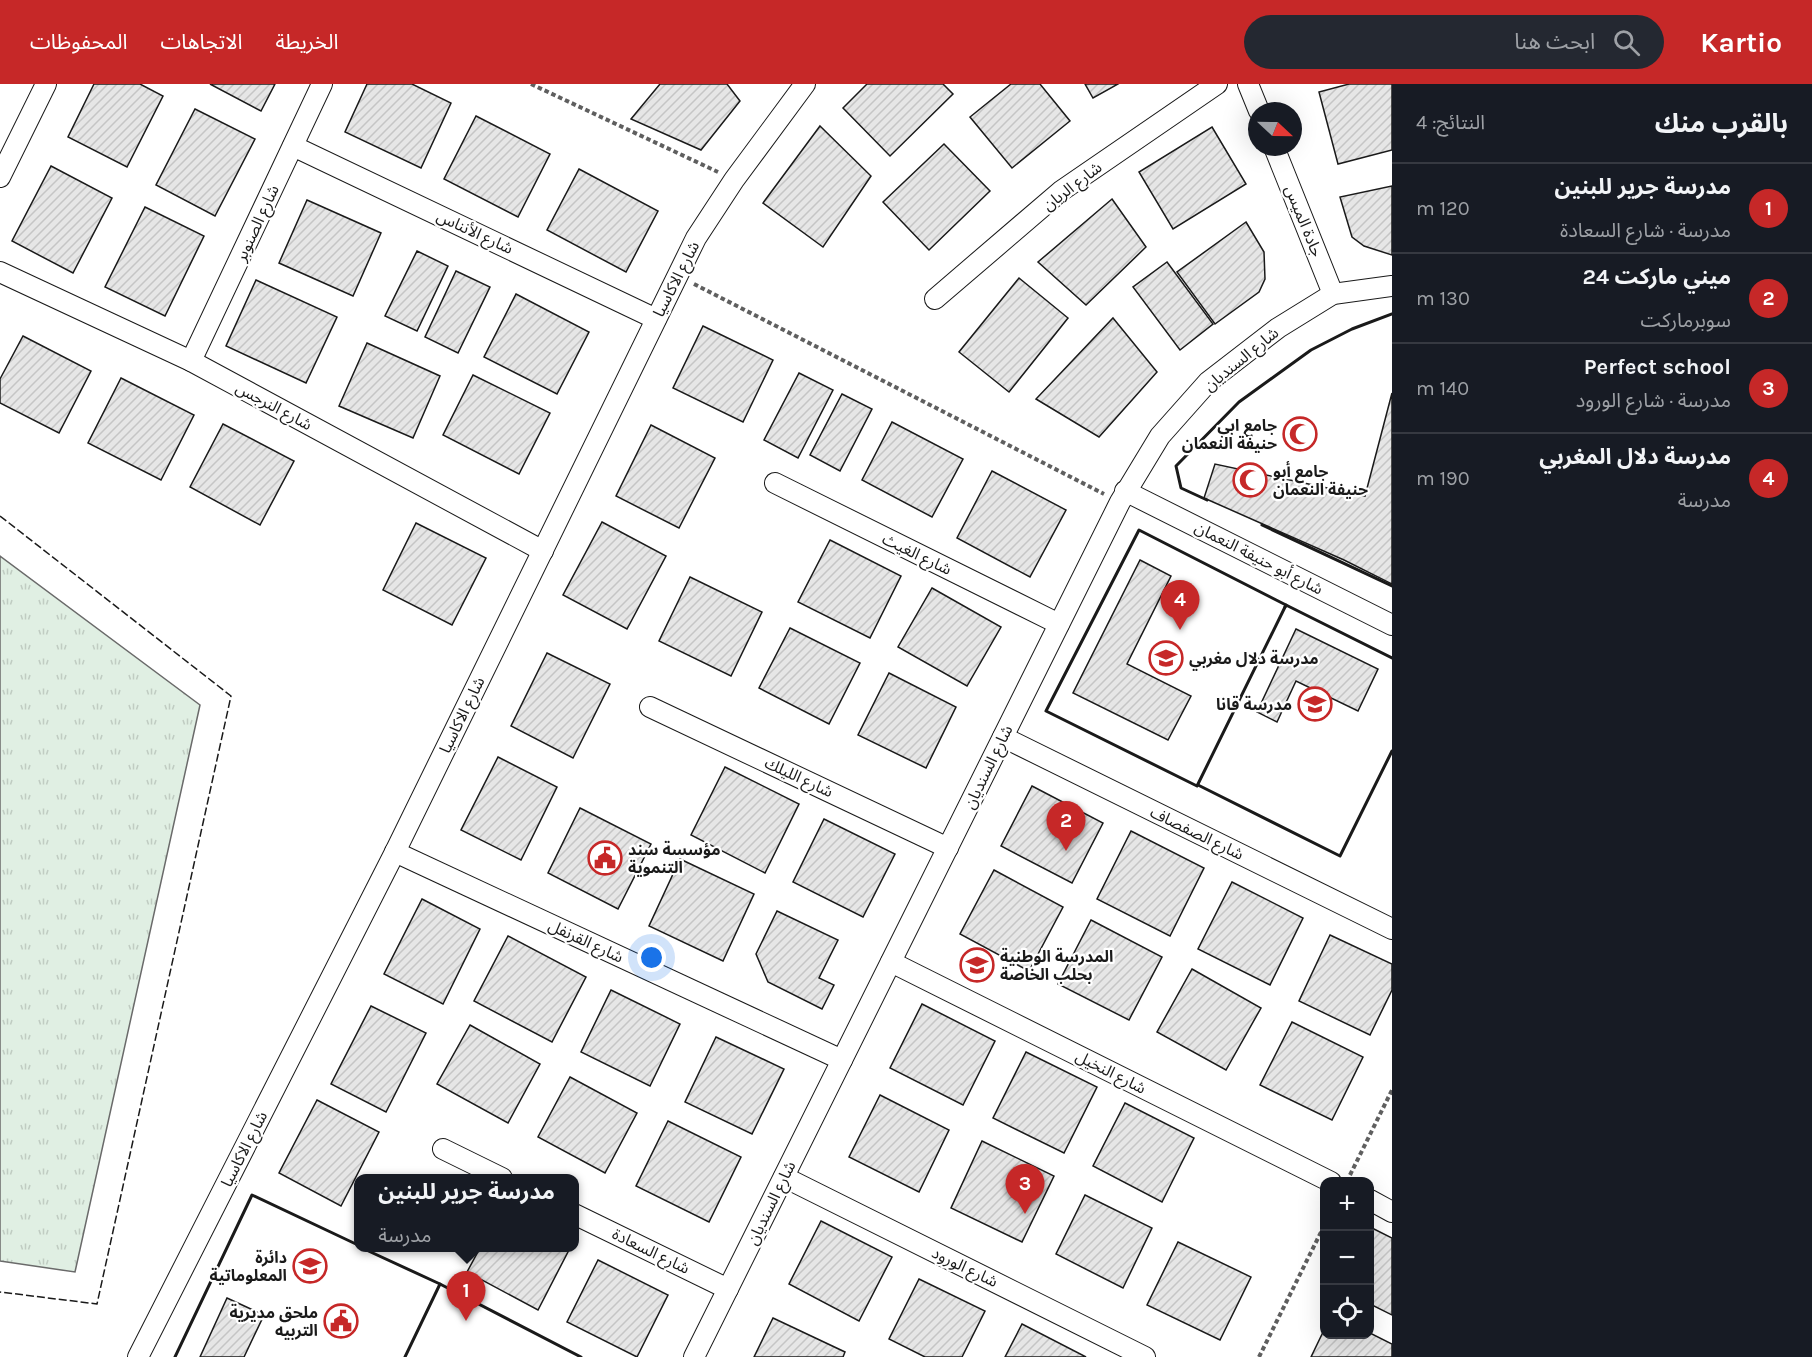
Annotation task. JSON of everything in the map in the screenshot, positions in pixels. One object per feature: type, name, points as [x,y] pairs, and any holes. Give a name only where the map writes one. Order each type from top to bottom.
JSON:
[{"type":"street","points":[[0,177],[46,84]]},
{"type":"street","name":"شارع الصنوبر","points":[[191,362],[322,84]]},
{"type":"street","name":"شارع الاكاسيا","points":[[138,1357],[395,852],[696,238],[734,180],[805,84]]},
{"type":"street","name":"شارع الريان","points":[[935,299],[1061,191],[1217,84]]},
{"type":"street","points":[[1248,84],[1255,102]]},
{"type":"street","name":"شارع الأنناس","points":[[293,146],[656,319]]},
{"type":"street","name":"جادة الميس","points":[[1278,156],[1333,294]]},
{"type":"street","name":"شارع النرجس","points":[[0,272],[191,362],[543,551]]},
{"type":"street","name":"شارع السنديان","points":[[694,1357],[1123,496],[1160,436],[1208,382],[1278,328],[1333,294],[1392,286]]},
{"type":"street","name":"شارع الغيث","points":[[775,483],[1059,624]]},
{"type":"street","name":"شارع أبو حنيفة النعمان","points":[[1123,496],[1392,625]]},
{"type":"street","name":"شارع الليلك","points":[[650,707],[948,848]]},
{"type":"street","name":"شارع الصفصاف","points":[[1003,737],[1392,929]]},
{"type":"street","name":"شارع القرنفل","points":[[395,852],[842,1060]]},
{"type":"street","name":"شارع النخيل","points":[[891,962],[1321,1177]]},
{"type":"street","points":[[443,1149],[492,1174]]},
{"type":"street","name":"شارع الورود","points":[[784,1177],[1145,1357]]},
{"type":"street","points":[[1374,1202],[1392,1212]]},
{"type":"street","name":"شارع السعادة","points":[[579,1216],[728,1289]]},
{"type":"path","points":[[531,84],[734,180]]},
{"type":"path","points":[[678,275],[1123,496]]},
{"type":"path","points":[[1349,1177],[1392,1090]]},
{"type":"path","points":[[1258,1357],[1321,1231]]},
{"type":"green space","points":[[0,556],[200,705],[75,1272],[0,1261]]},
{"type":"building","points":[[94,84],[140,84],[163,96],[127,167],[68,137]]},
{"type":"building","points":[[210,84],[275,84],[261,111]]},
{"type":"building","points":[[367,84],[412,84],[451,103],[421,168],[345,132]]},
{"type":"building","points":[[660,84],[727,84],[740,101],[701,150],[631,119]]},
{"type":"building","points":[[867,84],[943,84],[953,94],[890,156],[843,108]]},
{"type":"building","points":[[1011,84],[1040,84],[1070,121],[1012,168],[970,117]]},
{"type":"building","points":[[1085,84],[1118,84],[1093,98]]},
{"type":"building","points":[[1349,84],[1392,84],[1392,150],[1338,164],[1319,92]]},
{"type":"building","points":[[195,109],[255,139],[215,216],[156,185]]},
{"type":"building","points":[[476,116],[550,154],[518,217],[444,179]]},
{"type":"building","points":[[820,126],[871,176],[823,247],[763,203]]},
{"type":"building","points":[[1212,127],[1246,184],[1173,229],[1139,172]]},
{"type":"building","points":[[944,144],[990,191],[929,250],[883,202]]},
{"type":"building","points":[[51,166],[112,198],[73,273],[12,241]]},
{"type":"building","points":[[579,169],[658,211],[626,272],[547,230]]},
{"type":"building","points":[[1392,186],[1392,255],[1364,246],[1352,237],[1340,197]]},
{"type":"building","points":[[1112,199],[1146,247],[1086,305],[1038,262]]},
{"type":"building","points":[[307,200],[381,233],[353,296],[279,263]]},
{"type":"building","points":[[145,207],[204,236],[165,316],[105,287]]},
{"type":"building","points":[[1246,222],[1264,252],[1265,279],[1259,292],[1215,324],[1177,272]]},
{"type":"building","points":[[417,251],[448,266],[417,331],[385,316]]},
{"type":"building","points":[[1167,262],[1213,324],[1180,350],[1133,287]]},
{"type":"building","points":[[456,271],[490,287],[458,353],[425,337]]},
{"type":"building","points":[[1019,278],[1068,318],[1009,392],[959,352]]},
{"type":"building","points":[[256,280],[337,317],[306,383],[226,346]]},
{"type":"building","points":[[516,294],[589,332],[557,394],[484,357]]},
{"type":"building","points":[[1113,318],[1157,372],[1099,437],[1036,399]]},
{"type":"building","points":[[703,326],[773,360],[743,422],[673,388]]},
{"type":"building","points":[[23,336],[91,371],[59,433],[0,403],[0,379]]},
{"type":"building","points":[[367,343],[440,376],[413,438],[339,406]]},
{"type":"building","points":[[799,373],[833,390],[798,458],[764,440]]},
{"type":"building","points":[[473,375],[550,413],[519,474],[443,435]]},
{"type":"building","points":[[121,378],[194,415],[161,480],[88,443]]},
{"type":"building","name":"جامع أبو حنيفة النعمان","points":[[1392,393],[1392,584],[1344,560],[1204,498],[1215,464],[1365,496]]},
{"type":"building","points":[[842,394],[872,409],[840,471],[810,455]]},
{"type":"building","points":[[892,422],[963,459],[932,517],[862,480]]},
{"type":"building","points":[[223,424],[294,461],[260,525],[190,487]]},
{"type":"building","points":[[651,425],[715,458],[679,528],[616,496]]},
{"type":"building","points":[[992,471],[1066,510],[1030,577],[957,538]]},
{"type":"building","points":[[602,522],[666,556],[627,629],[563,595]]},
{"type":"building","points":[[416,523],[486,558],[452,625],[383,590]]},
{"type":"building","points":[[830,540],[901,576],[870,638],[798,602]]},
{"type":"building","points":[[1140,560],[1171,576],[1127,664],[1191,696],[1168,740],[1073,693]]},
{"type":"building","points":[[690,577],[762,612],[731,676],[659,641]]},
{"type":"building","points":[[932,588],[1001,627],[967,686],[898,647]]},
{"type":"building","points":[[790,628],[860,663],[829,724],[759,688]]},
{"type":"building","points":[[1296,629],[1378,669],[1358,711],[1296,681],[1277,722],[1257,712]]},
{"type":"building","points":[[547,653],[610,684],[573,758],[511,726]]},
{"type":"building","points":[[889,673],[956,707],[926,768],[858,735]]},
{"type":"building","points":[[498,757],[557,787],[521,860],[461,830]]},
{"type":"building","points":[[725,767],[799,804],[765,873],[691,835]]},
{"type":"building","points":[[1032,786],[1103,823],[1072,883],[1001,846]]},
{"type":"building","points":[[580,808],[651,844],[618,909],[548,873]]},
{"type":"building","points":[[824,819],[895,854],[863,917],[793,882]]},
{"type":"building","points":[[1131,831],[1204,868],[1170,936],[1097,899]]},
{"type":"building","points":[[680,859],[754,894],[723,961],[649,926]]},
{"type":"building","points":[[994,870],[1063,907],[1029,971],[960,934]]},
{"type":"building","points":[[1232,882],[1303,918],[1270,985],[1198,949]]},
{"type":"building","points":[[422,899],[480,929],[443,1004],[384,974]]},
{"type":"building","points":[[777,911],[838,940],[819,978],[834,985],[822,1009],[768,982],[756,954]]},
{"type":"building","points":[[1091,920],[1162,957],[1129,1020],[1058,984]]},
{"type":"building","points":[[1330,935],[1392,964],[1392,990],[1370,1035],[1299,1001]]},
{"type":"building","points":[[508,936],[586,977],[552,1042],[474,1001]]},
{"type":"building","points":[[1192,969],[1261,1008],[1226,1070],[1157,1032]]},
{"type":"building","points":[[611,990],[680,1024],[650,1086],[581,1052]]},
{"type":"building","points":[[922,1004],[995,1041],[963,1105],[890,1068]]},
{"type":"building","points":[[371,1006],[426,1033],[386,1112],[331,1084]]},
{"type":"building","points":[[1292,1022],[1363,1057],[1332,1120],[1260,1085]]},
{"type":"building","points":[[470,1025],[540,1064],[508,1123],[437,1084]]},
{"type":"building","points":[[716,1037],[784,1069],[752,1134],[685,1102]]},
{"type":"building","points":[[1026,1052],[1097,1087],[1064,1153],[993,1118]]},
{"type":"building","points":[[570,1077],[637,1113],[605,1173],[538,1137]]},
{"type":"building","points":[[880,1095],[949,1130],[919,1192],[849,1157]]},
{"type":"building","points":[[317,1100],[379,1132],[357,1174],[354,1174],[354,1181],[341,1206],[279,1173]]},
{"type":"building","points":[[1125,1103],[1194,1138],[1162,1202],[1093,1166]]},
{"type":"building","points":[[668,1121],[741,1157],[709,1222],[636,1186]]},
{"type":"building","points":[[982,1141],[1054,1176],[1022,1242],[951,1208]]},
{"type":"building","points":[[1085,1195],[1152,1228],[1123,1288],[1056,1254]]},
{"type":"building","points":[[821,1221],[892,1257],[859,1321],[789,1284]]},
{"type":"building","points":[[1374,1229],[1392,1238],[1392,1315],[1374,1306]]},
{"type":"building","points":[[1178,1242],[1251,1277],[1220,1340],[1147,1305]]},
{"type":"building","points":[[478,1252],[568,1252],[538,1310],[467,1272]]},
{"type":"building","points":[[598,1260],[668,1295],[637,1357],[567,1322]]},
{"type":"building","points":[[919,1279],[985,1311],[962,1357],[925,1357],[889,1339]]},
{"type":"building","points":[[227,1298],[264,1315],[244,1357],[200,1357]]},
{"type":"building","points":[[773,1318],[845,1352],[843,1357],[754,1357]]},
{"type":"building","points":[[1022,1324],[1086,1357],[1005,1357]]},
{"type":"building","points":[[1374,1335],[1392,1344],[1392,1357],[1311,1357],[1320,1338],[1374,1339]]},
{"type":"fence","points":[[0,516],[231,696],[97,1304],[0,1292]]},
{"type":"wall","points":[[1207,500],[1181,488],[1176,466],[1239,402],[1311,350],[1352,329],[1392,314]]},
{"type":"wall","points":[[1262,525],[1392,586]]},
{"type":"wall","points":[[1139,530],[1286,605],[1197,786],[1046,711],[1139,530]]},
{"type":"wall","points":[[1285,607],[1286,605],[1392,658]]},
{"type":"wall","points":[[1198,785],[1340,856],[1392,751]]},
{"type":"wall","points":[[175,1357],[252,1195],[354,1243]]},
{"type":"wall","points":[[371,1252],[440,1284],[581,1357]]},
{"type":"wall","points":[[405,1357],[440,1284]]},
{"type":"place","name":"جامع ابي حنيفة النعمان","points":[[1300,434]]},
{"type":"place","name":"جامع أبو حنيفة النعمان","points":[[1250,480]]},
{"type":"place","name":"مدرسة دلال المغربي","points":[[1180,630]]},
{"type":"place","name":"مدرسة دلال مغربي","points":[[1166,658]]},
{"type":"place","name":"مدرسة قانا","points":[[1315,704]]},
{"type":"place","name":"ميني ماركت 24","points":[[1066,851]]},
{"type":"place","name":"مؤسسة سند التنموية","points":[[605,858]]},
{"type":"place","name":"المدرسة الوطنية بحلب الخاصة","points":[[977,965]]},
{"type":"place","name":"Perfect school","points":[[1025,1214]]},
{"type":"place","name":"دائرة المعلوماتية","points":[[310,1266]]},
{"type":"place","name":"ملحق مديرية التربيه","points":[[341,1321]]},
{"type":"place","name":"مدرسة جرير للبنين","points":[[466,1321]]}]
